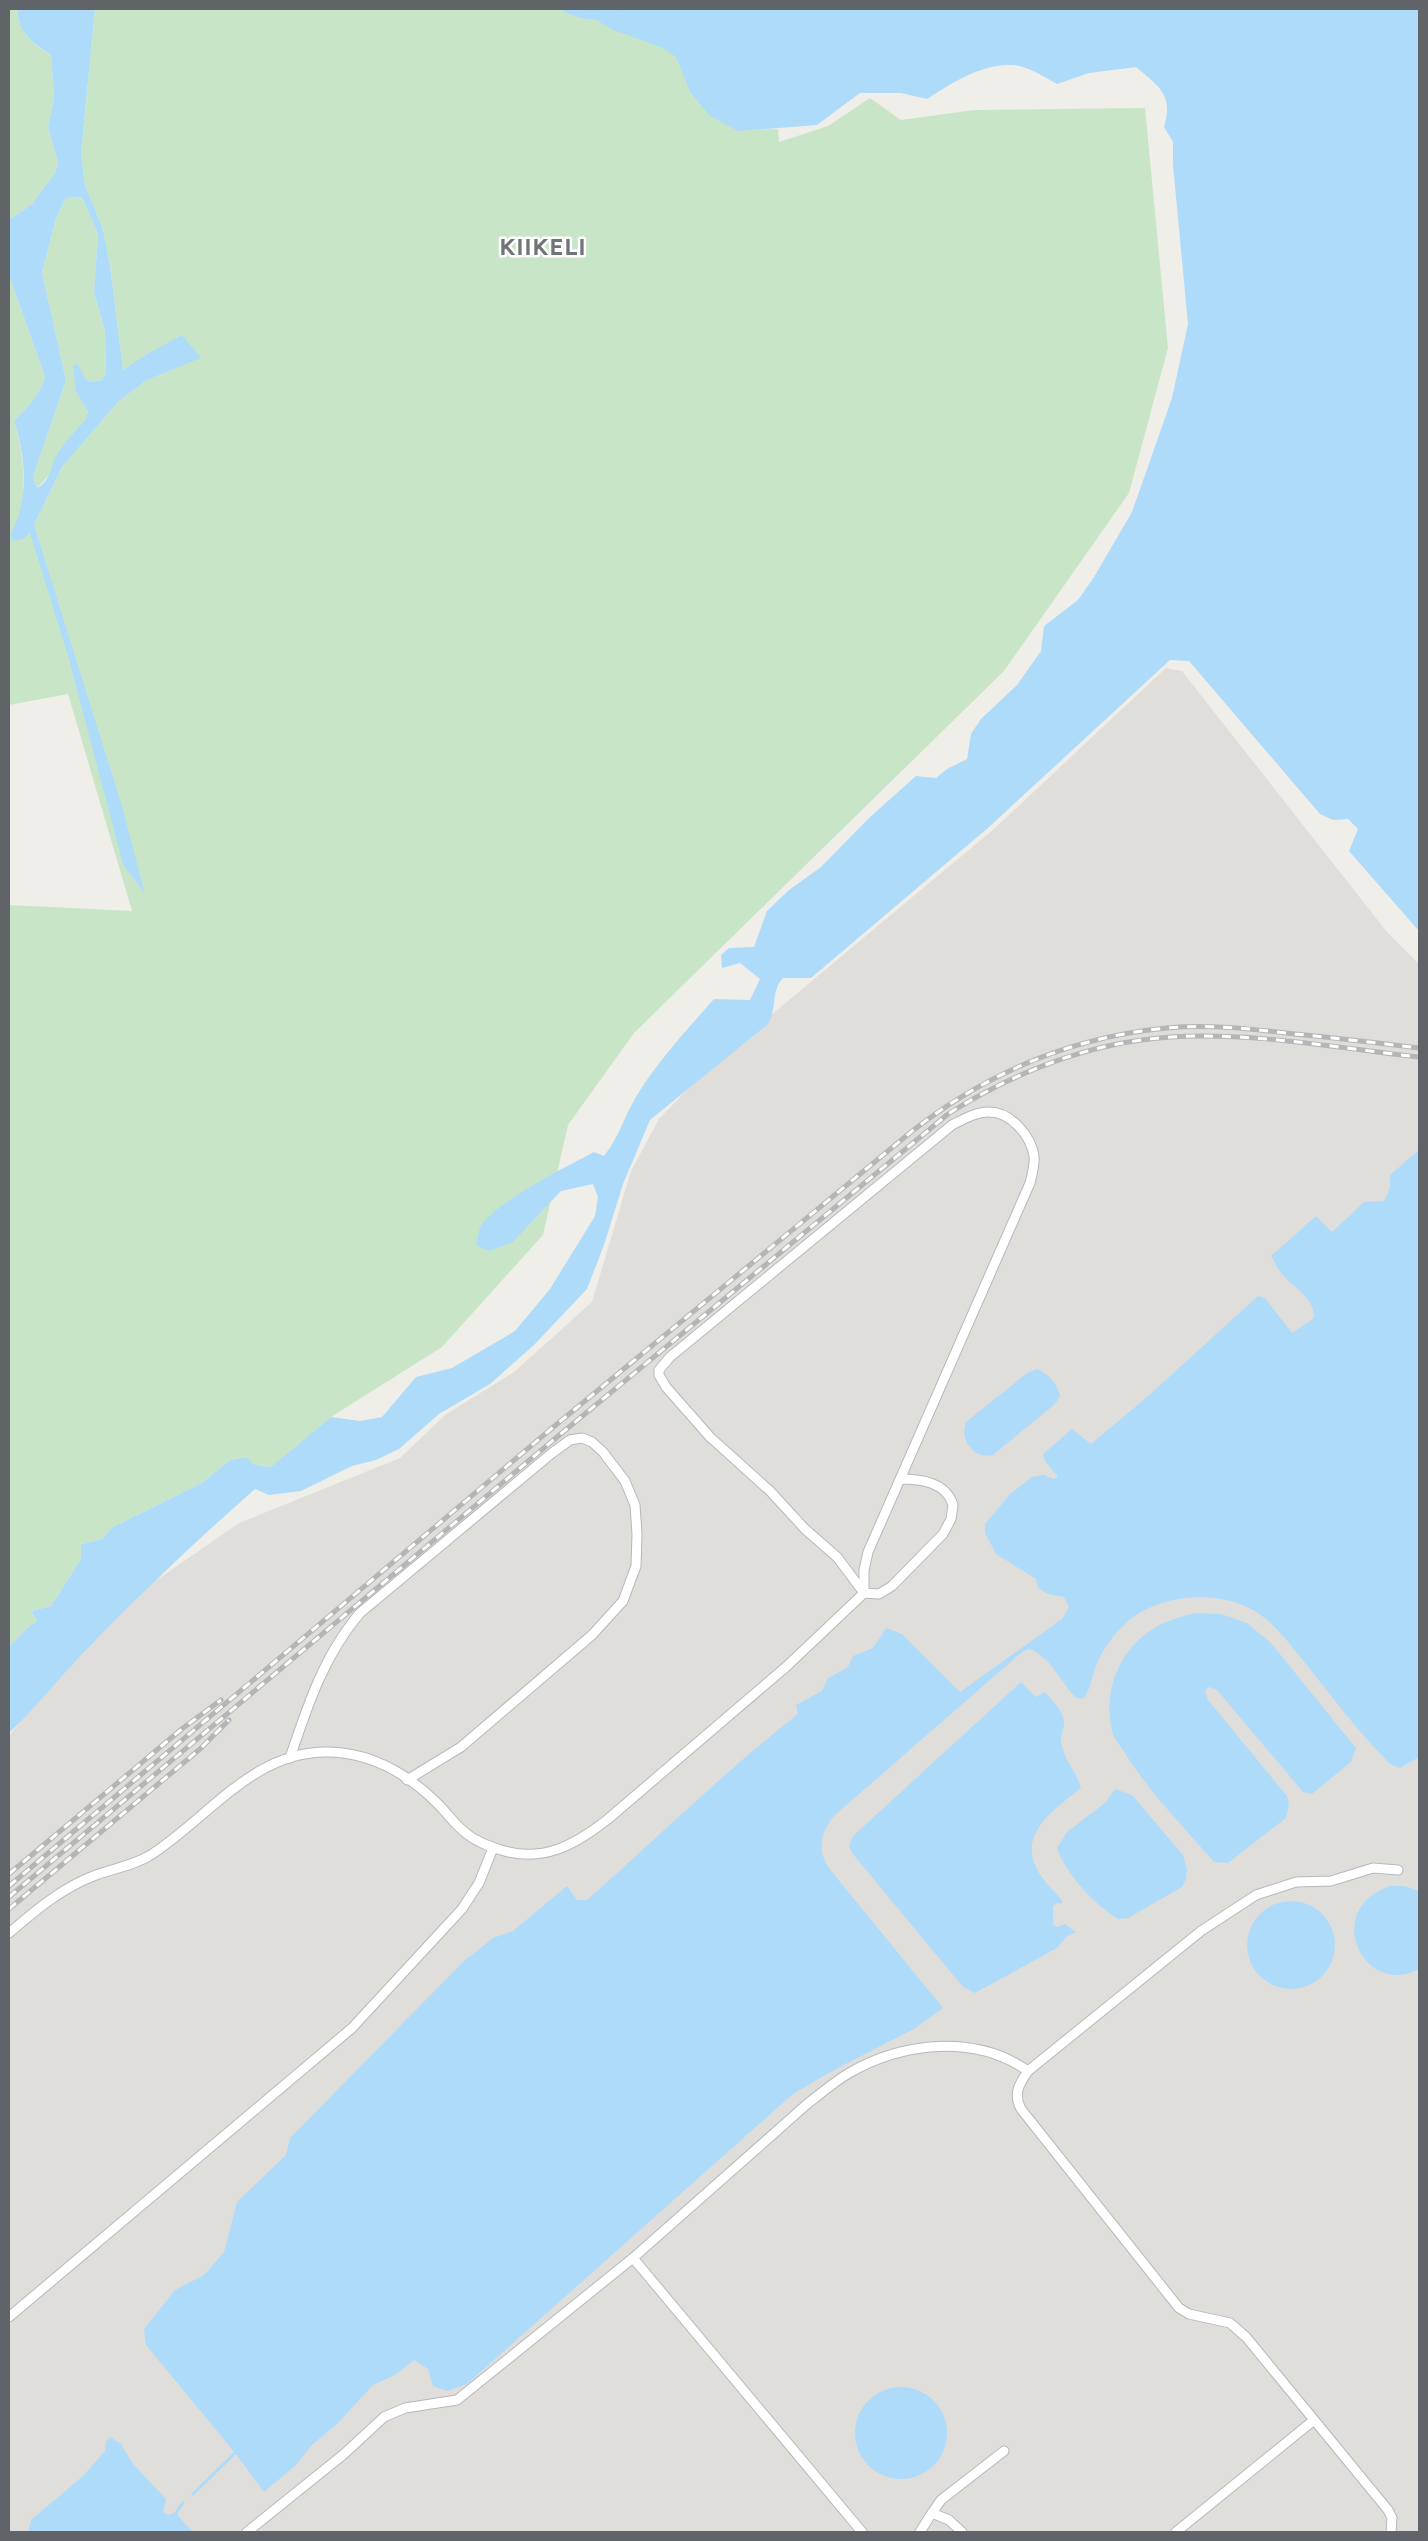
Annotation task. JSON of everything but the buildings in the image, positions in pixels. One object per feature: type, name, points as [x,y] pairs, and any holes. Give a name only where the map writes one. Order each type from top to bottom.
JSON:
[{"type":"street","points":[[9,1933],[47,1902],[70,1887],[97,1875],[121,1869],[150,1855],[254,1773],[266,1766],[314,1752],[350,1754],[374,1759],[432,1799],[469,1836],[493,1848],[511,1853],[541,1854],[562,1849],[581,1839],[787,1666],[864,1593],[864,1570],[868,1552],[900,1479],[1030,1183],[1034,1158],[1030,1142],[1020,1128],[1006,1116],[990,1112],[972,1115],[952,1125],[670,1357],[659,1370],[659,1375],[666,1387],[710,1437],[837,1557],[864,1593],[879,1594],[892,1586],[933,1546],[951,1519],[953,1505],[946,1492],[922,1480],[900,1479]]},
{"type":"street","points":[[290,1758],[312,1692],[343,1634],[360,1613],[552,1453],[570,1440],[582,1438],[592,1442],[603,1452],[625,1481],[636,1505],[636,1566],[623,1601],[592,1635],[461,1746],[407,1780]]},
{"type":"street","points":[[9,2317],[352,2028],[462,1909],[479,1883],[493,1848]]},
{"type":"street","points":[[1391,2532],[1392,2518],[1388,2510],[1238,2329],[1220,2319],[1189,2314],[1175,2304],[1021,2109],[1016,2100],[1017,2090],[1028,2071],[1201,1932],[1256,1895],[1296,1882],[1331,1881],[1373,1868],[1398,1870]]},
{"type":"street","points":[[247,2532],[344,2454],[384,2416],[405,2408],[457,2400],[633,2258],[806,2105],[850,2073],[898,2053],[949,2046],[993,2052],[1028,2071]]},
{"type":"street","points":[[633,2258],[862,2532]]},
{"type":"street","points":[[1176,2532],[1314,2420]]},
{"type":"street","points":[[920,2532],[941,2500],[1004,2450]]},
{"type":"street","points":[[932,2513],[949,2520],[962,2532]]},
{"type":"shaded area","points":[[1166,668],[1182,671],[1387,932],[1419,964],[1419,2532],[9,2532],[9,1736],[51,1684],[151,1584],[239,1523],[400,1458],[445,1415],[514,1372],[592,1302],[631,1171],[659,1119],[710,1066],[994,829]]},
{"type":"green space","points":[[9,9],[18,9],[20,24],[27,36],[51,55],[54,98],[48,127],[58,163],[55,173],[32,204],[9,220]]},
{"type":"green space","points":[[95,9],[652,9],[738,130],[778,129],[779,142],[828,126],[870,98],[901,120],[974,110],[1145,108],[1168,348],[1129,493],[1004,671],[634,1033],[568,1125],[543,1235],[442,1347],[331,1417],[272,1467],[253,1464],[247,1457],[230,1460],[202,1483],[113,1527],[102,1539],[81,1544],[81,1559],[51,1606],[31,1611],[37,1621],[28,1627],[9,1647],[9,905],[132,911],[68,694],[9,705],[9,275],[45,377],[36,395],[14,421],[22,456],[23,495],[19,518],[11,532],[34,525],[62,467],[119,401],[147,380],[201,357],[145,355],[123,370],[110,265],[103,229],[85,185],[81,154]]},
{"type":"green space","points":[[82,197],[98,234],[94,292],[105,331],[106,373],[102,380],[90,382],[85,378],[78,364],[76,392],[88,412],[85,420],[56,457],[51,473],[37,488],[33,477],[66,380],[42,273],[56,218],[66,198]]},
{"type":"water","points":[[18,9],[95,9],[81,154],[85,185],[103,229],[110,265],[123,370],[145,355],[182,335],[201,358],[147,380],[119,401],[62,467],[34,525],[122,806],[145,894],[123,864],[68,656],[30,533],[23,539],[12,541],[11,532],[21,506],[24,477],[21,448],[14,421],[36,395],[45,377],[9,275],[9,220],[32,204],[55,173],[58,163],[48,127],[54,98],[51,55],[27,36],[18,17]],"holes":[[[82,197],[98,234],[94,292],[105,331],[106,373],[102,380],[90,382],[85,378],[78,364],[73,366],[76,392],[88,412],[85,420],[58,453],[45,482],[37,488],[33,477],[66,380],[42,273],[56,218],[66,198]]]},
{"type":"water","points":[[563,9],[1419,9],[1419,931],[1349,851],[1358,829],[1348,819],[1333,820],[1320,814],[1189,661],[1170,660],[989,827],[811,978],[783,978],[775,994],[771,1018],[768,1024],[650,1120],[623,1184],[604,1245],[587,1289],[534,1345],[490,1384],[439,1414],[399,1449],[376,1460],[352,1466],[301,1491],[269,1495],[255,1489],[125,1610],[9,1733],[9,1647],[28,1627],[37,1621],[31,1611],[51,1606],[81,1559],[81,1544],[102,1539],[113,1527],[202,1483],[230,1460],[247,1457],[253,1464],[271,1467],[331,1417],[360,1421],[382,1417],[416,1377],[452,1368],[515,1331],[550,1289],[595,1216],[598,1197],[593,1184],[561,1191],[513,1242],[489,1251],[476,1245],[481,1226],[501,1206],[550,1175],[594,1152],[604,1156],[648,1078],[669,1050],[714,999],[750,1000],[760,979],[740,963],[722,968],[721,955],[729,948],[754,947],[767,911],[789,890],[821,867],[870,817],[916,776],[936,778],[947,769],[967,759],[971,734],[981,719],[1017,685],[1041,651],[1044,626],[1078,600],[1094,577],[1132,512],[1172,398],[1188,324],[1173,165],[1173,142],[1164,127],[1167,106],[1162,92],[1136,67],[1089,73],[1057,84],[1016,65],[999,66],[987,68],[966,76],[927,99],[901,93],[860,93],[817,125],[738,131],[710,116],[690,92],[676,57],[661,47],[613,30],[596,20],[580,18],[564,12]]},
{"type":"water","points":[[1419,1150],[1419,1757],[1400,1768],[1390,1764],[1355,1726],[1274,1626],[1253,1610],[1227,1600],[1198,1597],[1179,1599],[1157,1605],[1131,1619],[1106,1646],[1098,1661],[1088,1692],[1083,1699],[1075,1697],[1043,1657],[1029,1649],[1022,1652],[834,1816],[823,1834],[822,1854],[828,1867],[943,2008],[914,2029],[834,2070],[793,2094],[467,2384],[447,2391],[433,2386],[428,2369],[414,2360],[395,2375],[373,2385],[339,2422],[311,2446],[295,2466],[264,2492],[235,2453],[146,2345],[144,2329],[175,2290],[204,2275],[224,2252],[237,2202],[286,2155],[290,2138],[464,1961],[493,1938],[513,1931],[567,1886],[577,1900],[587,1900],[717,1782],[798,1714],[796,1705],[822,1691],[828,1678],[848,1667],[853,1656],[873,1648],[886,1628],[902,1634],[960,1692],[1062,1619],[1069,1607],[1064,1597],[1048,1594],[1038,1588],[1036,1579],[996,1554],[985,1533],[985,1524],[1010,1494],[1032,1477],[1044,1475],[1054,1479],[1058,1477],[1045,1461],[1043,1454],[1072,1429],[1091,1444],[1146,1398],[1258,1296],[1265,1298],[1292,1333],[1314,1318],[1313,1310],[1306,1297],[1283,1276],[1271,1256],[1316,1216],[1332,1232],[1364,1202],[1384,1201],[1390,1188],[1390,1175]]},
{"type":"water","points":[[1037,1369],[1049,1376],[1055,1383],[1060,1396],[1055,1404],[993,1455],[986,1456],[974,1452],[966,1442],[964,1429],[966,1422],[1027,1373]]},
{"type":"water","points":[[1195,1613],[1221,1614],[1247,1623],[1271,1643],[1356,1748],[1351,1762],[1312,1794],[1303,1792],[1217,1690],[1209,1687],[1205,1691],[1208,1700],[1287,1796],[1289,1805],[1286,1818],[1228,1863],[1214,1862],[1178,1822],[1133,1765],[1115,1738],[1110,1722],[1109,1704],[1112,1686],[1122,1661],[1136,1642],[1153,1629],[1173,1619]]},
{"type":"water","points":[[1021,1682],[1036,1697],[1045,1692],[1061,1712],[1064,1721],[1061,1735],[1063,1748],[1081,1788],[1052,1812],[1036,1831],[1032,1842],[1032,1854],[1036,1867],[1041,1876],[1062,1900],[1062,1904],[1057,1903],[1053,1906],[1053,1924],[1057,1927],[1065,1924],[1076,1932],[1067,1936],[1057,1948],[975,1993],[963,1987],[852,1853],[849,1846],[853,1836]]},
{"type":"water","points":[[1115,1789],[1132,1795],[1183,1855],[1187,1869],[1186,1879],[1182,1887],[1128,1918],[1118,1919],[1100,1906],[1082,1888],[1067,1868],[1057,1848],[1067,1832],[1105,1803]]},
{"type":"water","points":[[1390,1886],[1404,1886],[1419,1891],[1419,1969],[1399,1975],[1382,1972],[1368,1962],[1358,1948],[1354,1931],[1357,1913],[1369,1898]]},
{"type":"water","points":[[1282,1901],[1300,1901],[1316,1908],[1328,1920],[1335,1936],[1335,1954],[1328,1970],[1316,1982],[1300,1989],[1282,1989],[1266,1982],[1254,1970],[1247,1954],[1247,1936],[1254,1920],[1266,1908]]},
{"type":"water","points":[[901,2387],[910,2388],[927,2395],[939,2407],[946,2424],[946,2442],[939,2459],[927,2471],[910,2478],[901,2479],[892,2478],[875,2471],[863,2459],[856,2442],[855,2433],[856,2424],[863,2407],[875,2395],[892,2388]]},
{"type":"water","points":[[110,2437],[121,2444],[133,2464],[166,2499],[163,2512],[169,2515],[177,2511],[179,2517],[193,2532],[28,2532],[31,2520],[83,2476],[105,2451],[106,2442]]},
{"type":"waterway","points":[[193,2494],[235,2453]]},
{"type":"waterway","points":[[177,2511],[183,2503]]},
{"type":"railway","points":[[9,1886],[551,1429],[911,1132],[969,1092],[1032,1061],[1064,1049],[1097,1040],[1167,1028],[1215,1027],[1247,1029],[1419,1048]]},
{"type":"railway","points":[[9,1897],[557,1437],[948,1114],[973,1099],[1026,1072],[1083,1052],[1141,1040],[1171,1037],[1202,1036],[1264,1039],[1419,1057]]},
{"type":"railway","points":[[9,1874],[183,1728],[221,1700]]},
{"type":"railway","points":[[9,1909],[200,1749],[229,1720]]},
{"type":"district","name":"KIIKELI","points":[[543,247]]}]
